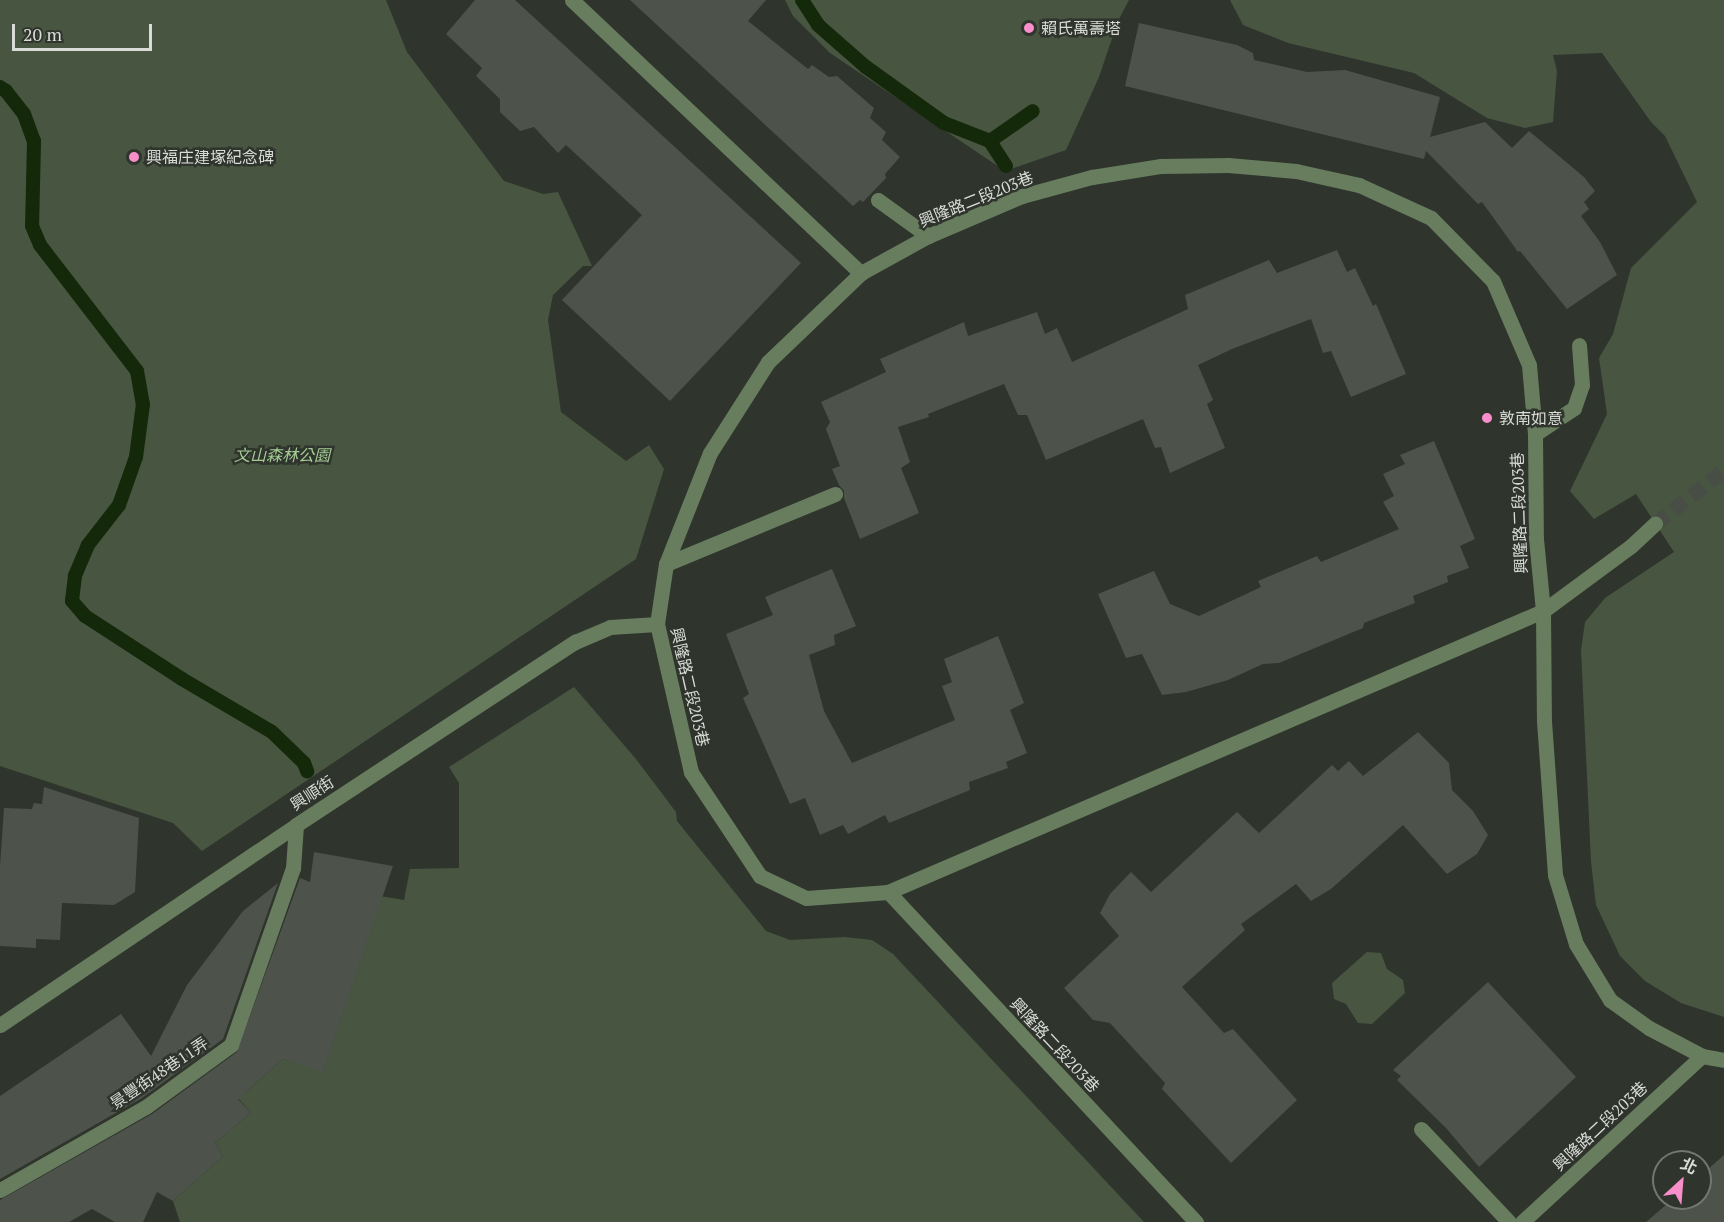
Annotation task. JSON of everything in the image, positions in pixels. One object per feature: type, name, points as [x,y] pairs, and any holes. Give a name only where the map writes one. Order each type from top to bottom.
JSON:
[{"type":"street","points":[[572,0],[861,273]]},
{"type":"street","name":"興隆路二段203巷","points":[[1543,611],[888,892],[806,898],[760,876],[691,772],[657,624],[666,564],[710,453],[768,363],[861,273],[928,236],[1022,196],[1092,177],[1161,166],[1228,165],[1296,171],[1359,185],[1431,218],[1493,281],[1528,365],[1535,434],[1536,539],[1543,611],[1544,721],[1555,875],[1576,944],[1610,1000],[1649,1028],[1702,1056],[1724,1060]]},
{"type":"street","points":[[878,200],[928,236]]},
{"type":"street","points":[[1535,434],[1574,408],[1582,386],[1579,345]]},
{"type":"street","points":[[666,564],[835,494]]},
{"type":"street","points":[[1543,611],[1631,546],[1654,524]]},
{"type":"street","name":"興順街","points":[[0,1025],[296,825],[575,642],[610,627],[657,624]]},
{"type":"street","name":"景豐街48巷11弄","points":[[0,1190],[147,1106],[231,1045],[293,868],[296,825]]},
{"type":"street","name":"興隆路二段203巷","points":[[888,892],[1196,1222]]},
{"type":"street","name":"興隆路二段203巷","points":[[1522,1222],[1702,1056]]},
{"type":"street","points":[[1421,1129],[1509,1222]]},
{"type":"green space","name":"文山森林公園","points":[[0,0],[386,0],[407,52],[504,181],[543,194],[558,192],[592,266],[583,266],[553,295],[548,320],[561,412],[626,461],[649,445],[664,469],[636,559],[202,851],[173,823],[0,766]]},
{"type":"green space","points":[[785,0],[1129,0],[1118,21],[1099,77],[1066,150],[1005,171],[830,53],[793,16]]},
{"type":"green space","points":[[1230,0],[1724,0],[1724,1017],[1681,1003],[1645,981],[1620,956],[1596,905],[1591,862],[1581,650],[1585,622],[1605,598],[1674,552],[1636,494],[1594,519],[1570,491],[1607,414],[1599,358],[1613,334],[1631,268],[1697,202],[1665,136],[1651,122],[1602,53],[1553,55],[1557,71],[1553,122],[1525,128],[1487,118],[1414,73],[1288,43],[1243,25]]},
{"type":"green space","points":[[574,687],[636,759],[676,812],[677,821],[766,931],[790,940],[845,937],[872,940],[893,954],[1144,1222],[180,1222],[173,1201],[223,1156],[215,1143],[251,1113],[231,1090],[246,1092],[283,1059],[323,1071],[378,909],[362,893],[404,900],[410,869],[459,868],[459,783],[449,767]]},
{"type":"green space","points":[[1367,952],[1381,953],[1387,969],[1403,980],[1405,993],[1372,1024],[1358,1023],[1346,1004],[1334,999],[1332,983]]},
{"type":"building","points":[[475,0],[515,0],[801,263],[670,401],[562,300],[642,215],[566,145],[558,153],[534,127],[520,131],[500,112],[500,99],[476,76],[482,68],[446,34]]},
{"type":"building","points":[[630,0],[766,0],[748,21],[808,69],[812,65],[829,77],[837,76],[874,108],[870,118],[886,132],[882,140],[900,157],[885,174],[886,178],[863,202],[860,200],[853,206]]},
{"type":"building","points":[[1139,23],[1237,45],[1253,53],[1254,60],[1307,72],[1345,70],[1440,97],[1430,137],[1485,122],[1512,148],[1529,131],[1584,177],[1595,191],[1584,202],[1589,209],[1581,216],[1600,242],[1617,275],[1567,309],[1520,251],[1518,252],[1482,202],[1478,204],[1426,151],[1424,159],[1125,86]]},
{"type":"building","points":[[1337,250],[1347,272],[1355,268],[1373,306],[1376,304],[1406,374],[1351,397],[1331,351],[1323,353],[1311,319],[1232,349],[1198,365],[1213,400],[1207,404],[1225,448],[1170,473],[1161,447],[1155,448],[1143,419],[1046,460],[1027,415],[1018,415],[1004,384],[928,414],[929,417],[898,427],[910,462],[901,468],[919,513],[860,539],[844,498],[844,491],[832,469],[840,466],[826,429],[830,422],[821,402],[886,372],[880,359],[964,322],[968,336],[1037,312],[1045,334],[1057,328],[1072,362],[1188,309],[1185,295],[1269,260],[1277,273]]},
{"type":"building","points":[[1434,441],[1475,539],[1460,546],[1469,568],[1447,576],[1448,582],[1413,596],[1415,603],[1364,623],[1363,628],[1279,663],[1263,664],[1228,680],[1186,692],[1162,695],[1142,654],[1126,658],[1098,594],[1154,571],[1170,604],[1199,616],[1261,587],[1258,581],[1317,556],[1321,562],[1399,529],[1383,502],[1394,496],[1383,474],[1405,464],[1400,455]]},
{"type":"building","points":[[832,569],[856,626],[834,635],[835,645],[809,655],[824,711],[852,763],[955,720],[942,686],[952,682],[944,659],[998,636],[1024,703],[1010,710],[1027,753],[1006,762],[1008,768],[969,782],[970,790],[889,823],[885,815],[848,834],[843,825],[820,835],[805,798],[790,804],[743,698],[749,694],[726,634],[773,615],[765,597]]},
{"type":"building","points":[[1418,732],[1449,763],[1452,790],[1473,811],[1488,835],[1477,854],[1447,874],[1403,825],[1331,889],[1311,901],[1296,884],[1241,924],[1245,930],[1182,987],[1224,1033],[1233,1029],[1297,1100],[1231,1163],[1162,1089],[1165,1083],[1110,1023],[1093,1020],[1064,988],[1119,936],[1100,913],[1110,894],[1131,872],[1151,892],[1237,812],[1259,833],[1332,765],[1338,771],[1349,761],[1363,776]]},
{"type":"building","points":[[44,787],[139,818],[135,892],[114,905],[62,903],[60,940],[36,939],[36,948],[0,946],[0,866],[4,808],[32,809],[34,803],[42,804]]},
{"type":"building","points":[[314,852],[393,866],[323,1072],[283,1059],[238,1099],[251,1113],[215,1143],[223,1156],[173,1201],[157,1192],[143,1222],[115,1222],[92,1209],[69,1222],[0,1222],[0,1200],[152,1114],[237,1052],[300,878],[310,882]]},
{"type":"building","points":[[278,883],[223,1039],[142,1098],[0,1179],[0,1096],[121,1014],[151,1056],[187,985],[243,911]]},
{"type":"building","points":[[1488,982],[1576,1077],[1479,1167],[1446,1128],[1397,1080],[1401,1076],[1393,1070]]},
{"type":"building","points":[[1724,1155],[1724,1222],[1646,1222],[1660,1210],[1712,1210],[1712,1166]]},
{"type":"waterway","points":[[802,0],[818,25],[866,67],[944,123],[990,141]]},
{"type":"waterway","points":[[0,87],[6,91],[24,114],[34,141],[32,226],[40,245],[137,371],[143,404],[136,457],[119,505],[88,545],[75,576],[72,601],[85,616],[182,679],[272,732],[304,763],[307,771]]},
{"type":"waterway","points":[[1006,166],[990,141],[1033,111]]},
{"type":"tunnel","points":[[1655,524],[1724,470]]},
{"type":"place","name":"賴氏萬壽塔","points":[[1029,28]]},
{"type":"place","name":"興福庄建塚紀念碑","points":[[134,157]]},
{"type":"place","name":"敦南如意","points":[[1487,418]]}]
